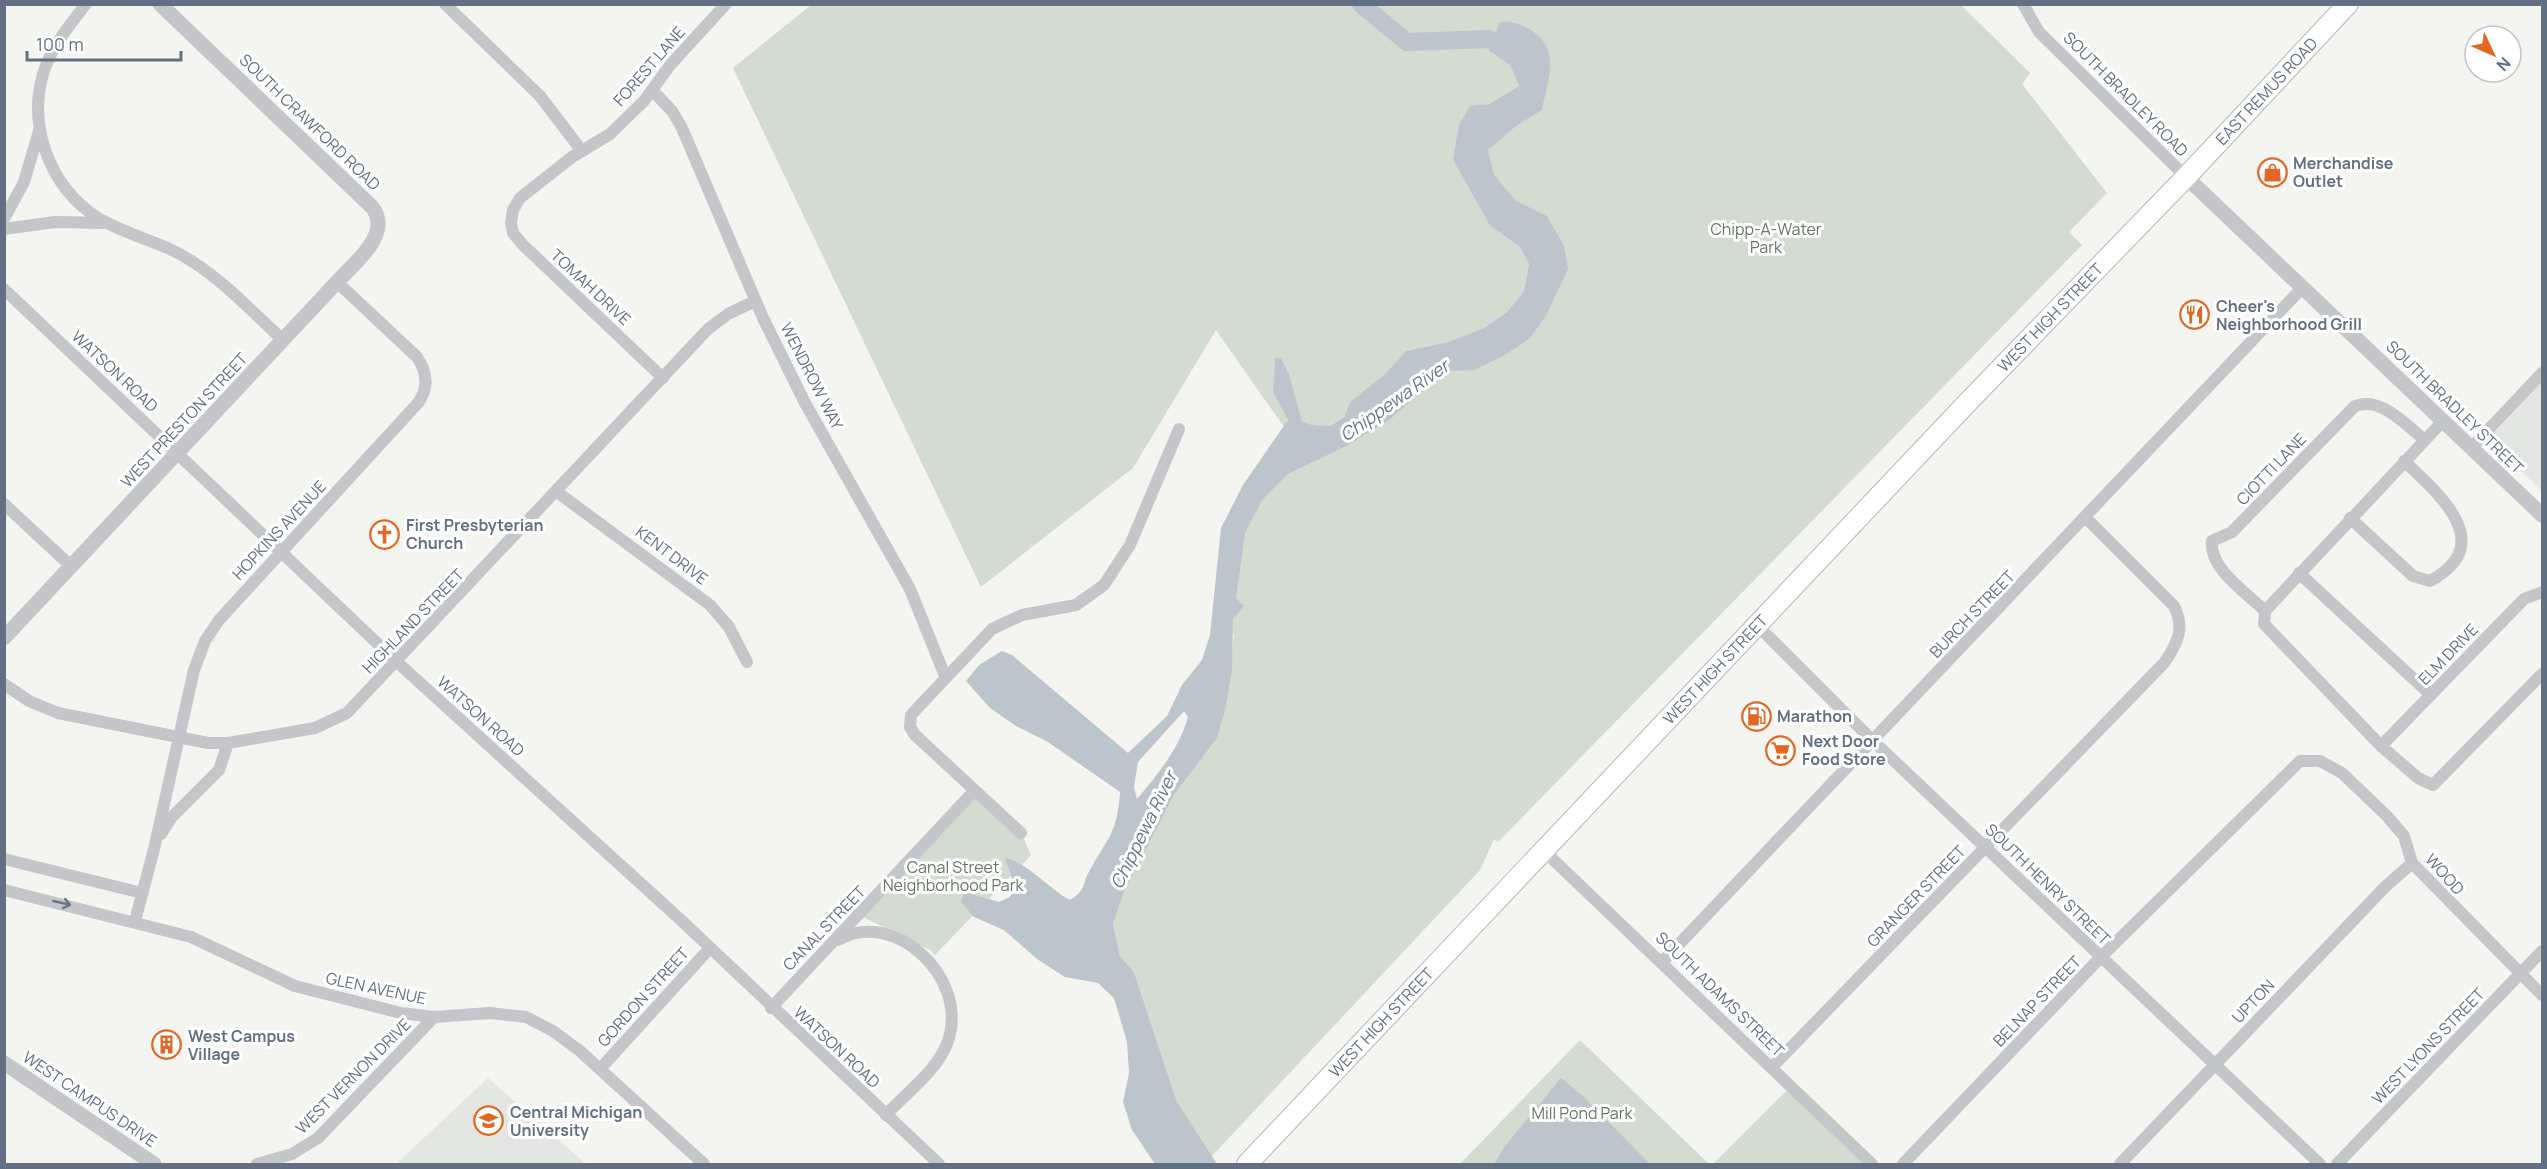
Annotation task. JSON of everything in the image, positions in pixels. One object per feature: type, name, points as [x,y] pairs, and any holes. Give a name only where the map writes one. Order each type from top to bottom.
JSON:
[{"type":"main road","name":"EAST REMUS ROAD","points":[[2186,177],[2348,4]]},
{"type":"main road","name":"WEST HIGH STREET","points":[[1247,1164],[1757,625],[2186,177]]},
{"type":"street","points":[[86,4],[60,39],[46,67],[40,86],[39,128],[43,145],[60,181],[80,204],[108,224],[168,247],[193,261],[228,289],[283,340]]},
{"type":"street","name":"SOUTH CRAWFORD ROAD","points":[[160,4],[368,203],[379,220]]},
{"type":"street","points":[[445,4],[540,96],[582,151]]},
{"type":"street","name":"FOREST LANE","points":[[512,213],[522,195],[582,151],[610,134],[652,91],[671,64],[726,4]]},
{"type":"street","name":"SOUTH BRADLEY ROAD","points":[[2023,4],[2039,32],[2186,177]]},
{"type":"street","name":"WENDROW WAY","points":[[652,91],[672,111],[682,128],[755,301],[801,395],[910,589],[945,676]]},
{"type":"street","points":[[4,219],[21,188],[39,128]]},
{"type":"street","name":"SOUTH BRADLEY STREET","points":[[2186,177],[2542,515]]},
{"type":"street","name":"TOMAH DRIVE","points":[[512,213],[511,228],[522,244],[663,378]]},
{"type":"street","name":"WEST PRESTON STREET","points":[[4,638],[337,282],[374,240],[379,220]]},
{"type":"street","points":[[4,229],[55,222],[108,224]]},
{"type":"street","name":"HOPKINS AVENUE","points":[[135,921],[154,849],[194,669],[205,641],[219,620],[418,403],[426,386],[425,373],[417,357],[337,282]]},
{"type":"street","name":"BURCH STREET","points":[[1662,962],[2303,287]]},
{"type":"street","name":"WATSON ROAD","points":[[4,289],[397,662],[710,948],[939,1164]]},
{"type":"street","name":"HIGHLAND STREET","points":[[4,684],[29,701],[52,711],[177,738],[228,743],[315,728],[333,722],[347,713],[397,662],[714,324],[755,301]]},
{"type":"street","points":[[2471,448],[2542,373]]},
{"type":"street","name":"CIOTTI LANE","points":[[2265,611],[2217,564],[2211,552],[2212,541],[2232,532],[2355,406],[2365,402],[2378,404],[2424,439]]},
{"type":"street","points":[[2443,421],[2265,611],[2264,624],[2381,746],[2418,778],[2433,785],[2542,674]]},
{"type":"street","points":[[1021,833],[919,740],[910,727],[913,710],[980,640],[1000,624],[1022,615],[1070,607],[1086,600],[1104,585],[1130,545],[1179,429]]},
{"type":"street","points":[[2350,518],[2413,576],[2430,581],[2446,572],[2455,563],[2461,549],[2457,520],[2440,496],[2404,461]]},
{"type":"street","name":"KENT DRIVE","points":[[557,492],[705,601],[729,627],[747,662]]},
{"type":"street","points":[[4,504],[72,567]]},
{"type":"street","name":"GRANGER STREET","points":[[1772,1067],[2165,662],[2179,641],[2181,619],[2174,606],[2086,518]]},
{"type":"street","points":[[2299,573],[2431,695]]},
{"type":"street","name":"ELM DRIVE","points":[[2381,746],[2524,599],[2542,592]]},
{"type":"street","name":"SOUTH HENRY STREET","points":[[1757,625],[1873,741],[2320,1164]]},
{"type":"street","name":"HOPKINS AVENUE","points":[[154,849],[168,823],[219,770],[228,743]]},
{"type":"street","name":"WOOD","points":[[2300,761],[2320,761],[2342,773],[2387,816],[2404,836],[2412,863],[2542,995]]},
{"type":"street","name":"BELNAP STREET","points":[[1904,1164],[2101,957],[2300,761]]},
{"type":"street","name":"CANAL STREET","points":[[771,1008],[974,791]]},
{"type":"street","name":"SOUTH ADAMS STREET","points":[[1543,850],[1872,1164]]},
{"type":"street","points":[[4,859],[142,893]]},
{"type":"street","name":"UPTON","points":[[2120,1164],[2385,887],[2412,863]]},
{"type":"street","name":"GLEN AVENUE","points":[[4,890],[135,921],[207,943],[295,986],[401,1013],[434,1017],[490,1012],[526,1017],[560,1036],[600,1069],[704,1164]]},
{"type":"street","points":[[832,944],[849,935],[864,932],[879,934],[901,942],[928,959],[941,975],[949,995],[952,1024],[946,1048],[937,1062],[886,1115]]},
{"type":"street","name":"GORDON STREET","points":[[600,1069],[710,948]]},
{"type":"street","name":"WEST LYONS STREET","points":[[2337,1164],[2542,951]]},
{"type":"street","name":"WEST VERNON DRIVE","points":[[258,1164],[292,1154],[318,1138],[434,1017]]},
{"type":"street","name":"WEST CAMPUS DRIVE","points":[[4,1063],[154,1164]]},
{"type":"shaded area","points":[[2542,382],[2542,491],[2488,440]]},
{"type":"shaded area","name":"Central Michigan University","points":[[488,1078],[586,1164],[396,1164]]},
{"type":"green space","name":"Chipp-A-Water Park","points":[[811,5],[1961,5],[2030,73],[2022,84],[2107,193],[2069,232],[2082,245],[1498,842],[1494,839],[1480,870],[1211,1157],[1177,1102],[1134,972],[1120,956],[1113,924],[1124,892],[1174,795],[1217,738],[1225,711],[1234,635],[1232,625],[1238,610],[1235,598],[1241,496],[1528,317],[1536,256],[1472,175],[1533,77],[1489,51],[1510,65],[1519,86],[1489,104],[1470,107],[1453,160],[1490,226],[1519,246],[1529,264],[1524,291],[1507,312],[1484,328],[1448,342],[1406,351],[1385,374],[1350,402],[1344,417],[1329,426],[1312,425],[1302,421],[1289,374],[1281,358],[1275,358],[1273,392],[1288,420],[1284,427],[1216,330],[1133,468],[981,587],[733,68]]},
{"type":"green space","name":"Canal Street Neighborhood Park","points":[[974,791],[1021,833],[1031,855],[935,955],[930,950],[859,915]]},
{"type":"green space","name":"Mill Pond Park","points":[[1580,1040],[1709,1164],[1460,1164]]},
{"type":"green space","points":[[1791,1086],[1872,1164],[1713,1164]]},
{"type":"water","points":[[1500,22],[1518,24],[1531,30],[1548,49],[1550,68],[1542,110],[1516,126],[1488,150],[1494,175],[1516,201],[1547,216],[1564,246],[1568,269],[1546,316],[1529,339],[1503,356],[1474,370],[1447,371],[1389,420],[1348,445],[1288,474],[1262,500],[1245,533],[1236,598],[1244,606],[1233,619],[1232,670],[1225,711],[1217,738],[1174,795],[1124,892],[1113,924],[1120,956],[1134,972],[1177,1102],[1217,1164],[1155,1164],[1132,1130],[1123,1102],[1129,1073],[1127,1042],[1114,998],[1098,983],[1065,977],[1037,959],[1004,930],[974,917],[961,902],[964,892],[999,902],[1010,897],[1015,887],[1005,858],[1023,865],[1070,900],[1081,890],[1111,834],[1117,817],[1120,792],[1048,742],[1016,726],[990,708],[966,681],[979,665],[1002,651],[1012,655],[1128,753],[1167,716],[1182,685],[1202,660],[1210,635],[1221,528],[1243,485],[1288,420],[1273,392],[1275,358],[1281,358],[1289,374],[1302,421],[1312,425],[1330,426],[1344,417],[1350,402],[1385,374],[1406,351],[1448,342],[1484,328],[1507,312],[1524,291],[1529,264],[1519,246],[1490,226],[1453,160],[1459,125],[1470,106],[1489,104],[1519,86],[1510,65],[1489,51]],"holes":[[[1184,711],[1188,717],[1179,740],[1160,771],[1137,799],[1134,787],[1138,762]]]},
{"type":"water","points":[[1561,1078],[1584,1097],[1650,1164],[1494,1164],[1505,1146]]},
{"type":"waterway","name":"Chippewa River","points":[[1361,4],[1407,42],[1489,39],[1514,51]]},
{"type":"place","name":"Merchandise Outlet","points":[[2272,172]]},
{"type":"place","name":"Cheer's Neighborhood Grill","points":[[2195,315]]},
{"type":"place","name":"First Presbyterian Church","points":[[385,534]]},
{"type":"place","name":"Marathon","points":[[1756,716]]},
{"type":"place","name":"Next Door Food Store","points":[[1781,750]]},
{"type":"place","name":"West Campus Village","points":[[167,1045]]},
{"type":"place","name":"Central Michigan University","points":[[489,1121]]}]
